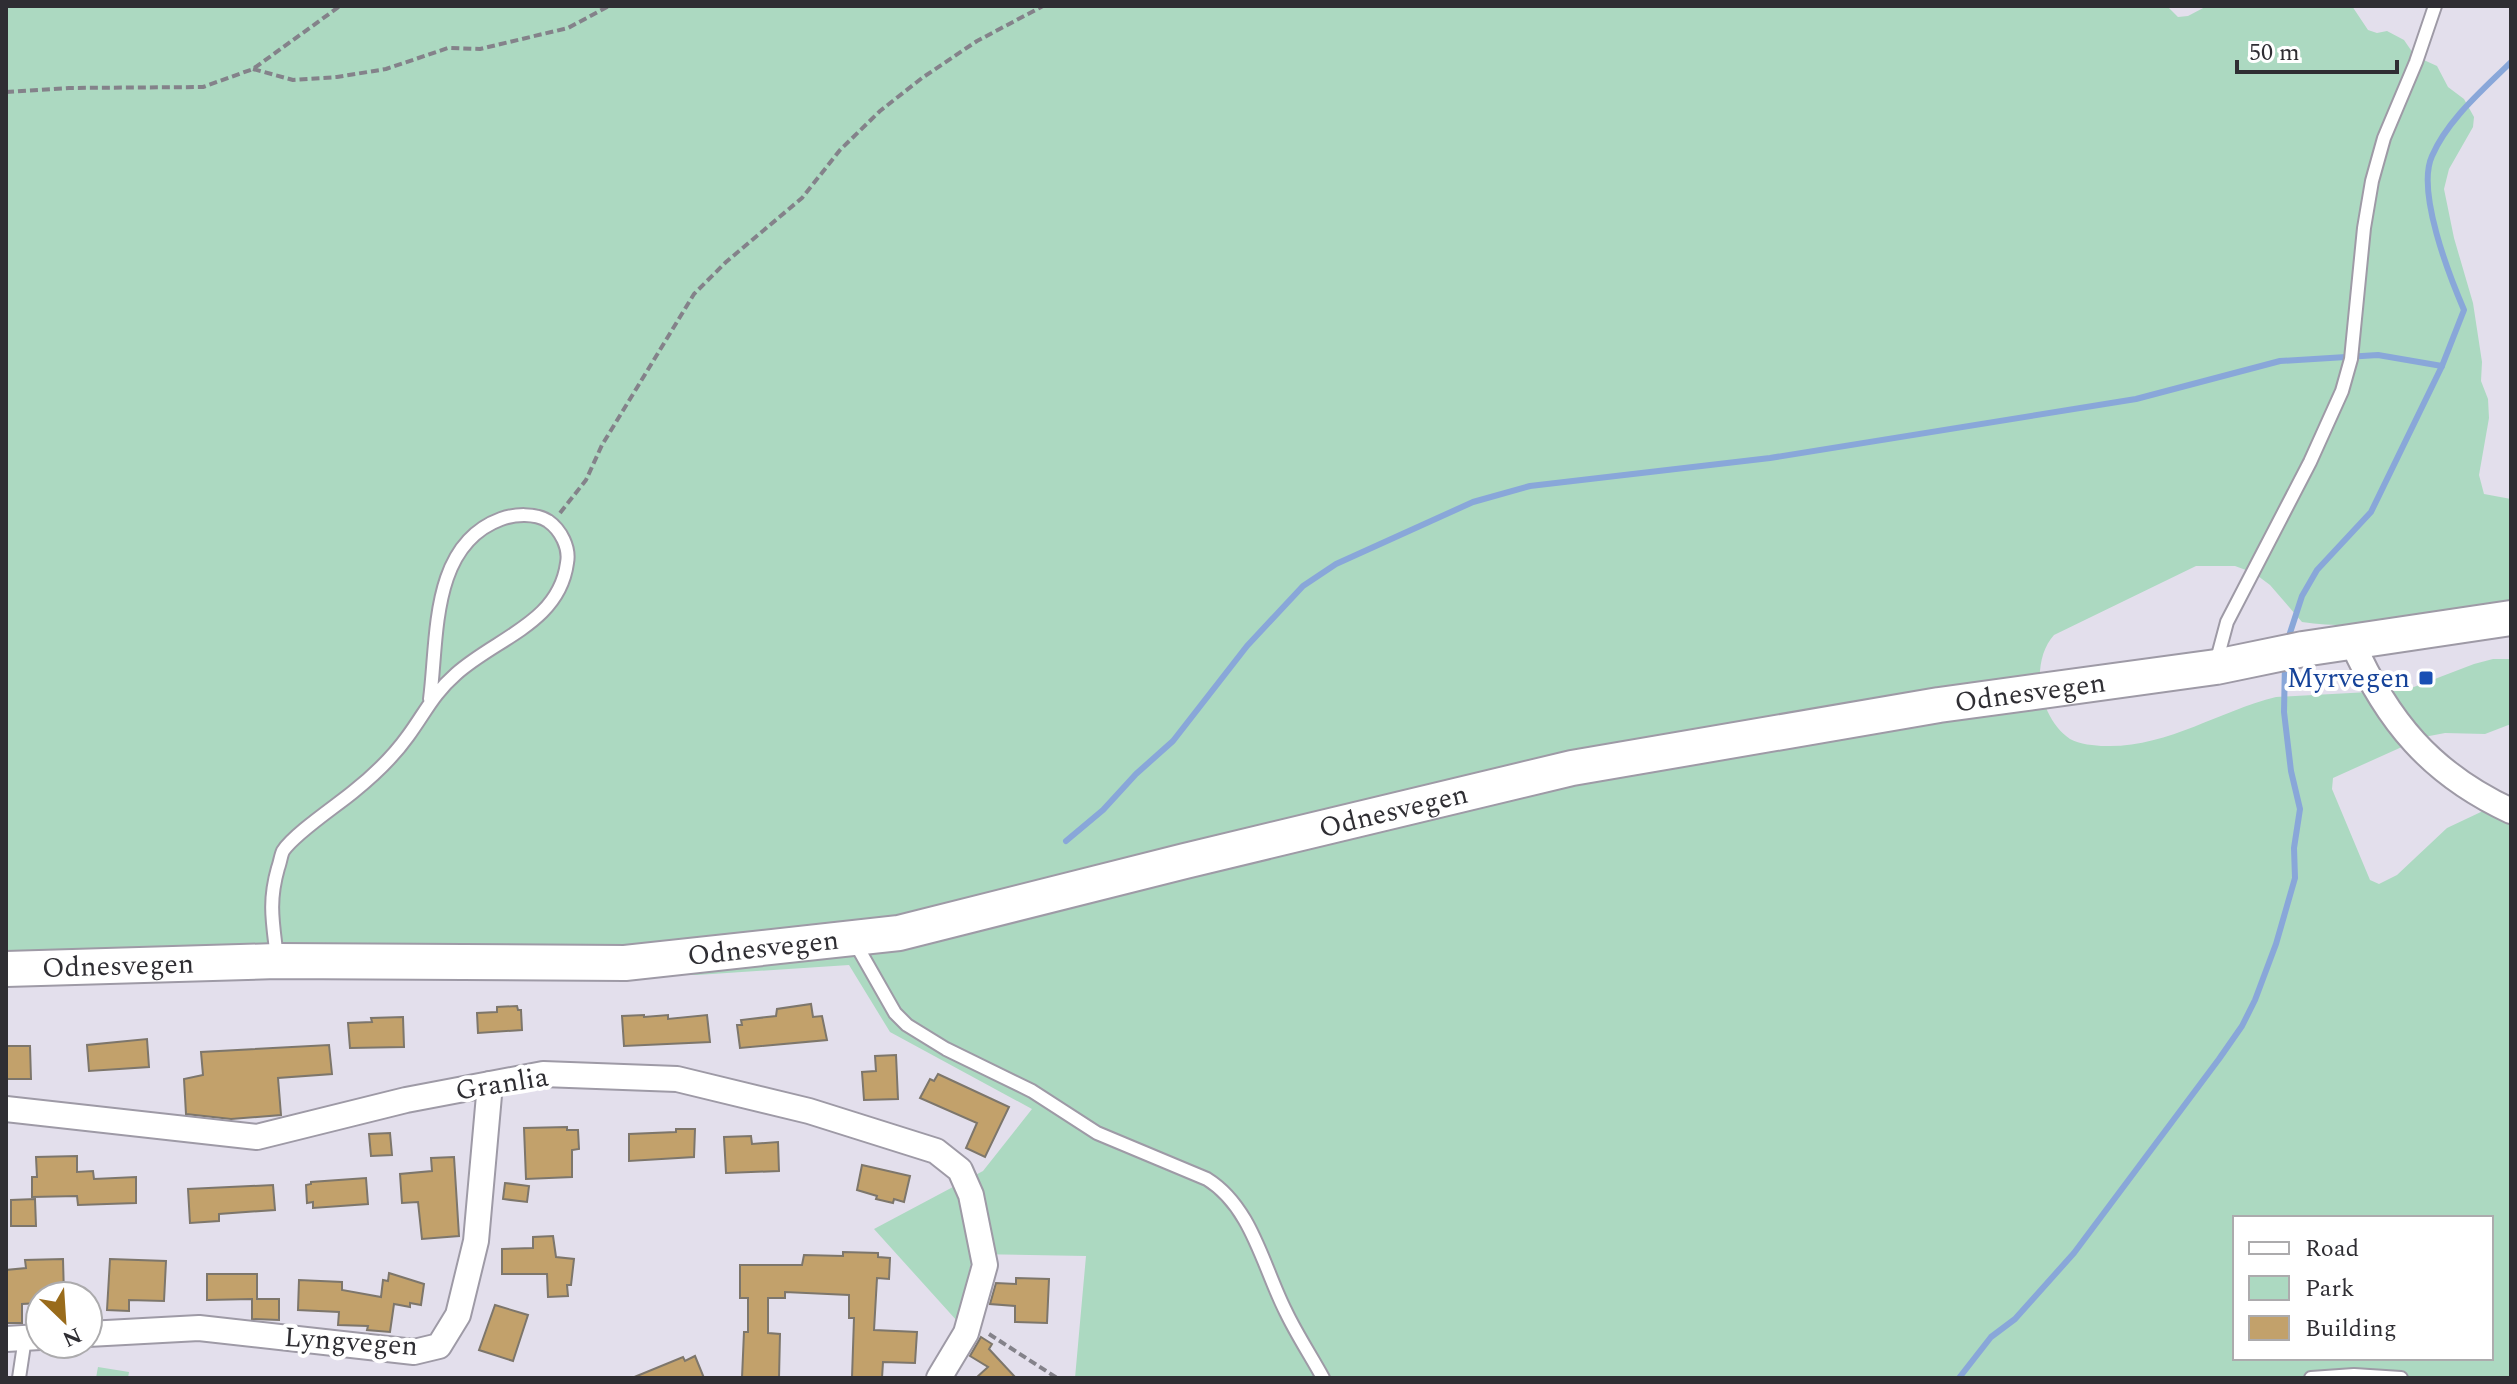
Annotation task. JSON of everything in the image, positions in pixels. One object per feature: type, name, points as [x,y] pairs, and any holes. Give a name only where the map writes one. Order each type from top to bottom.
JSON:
[{"type":"main road","name":"Odnesvegen","points":[[6,969],[277,961],[625,963],[899,933],[1572,768],[1939,705],[2216,667],[2511,618]]},
{"type":"street","points":[[2352,642],[2366,674],[2421,752],[2450,777],[2511,811]]},
{"type":"street","name":"Granlia","points":[[6,1109],[257,1137],[406,1100],[543,1074],[677,1079],[809,1111],[936,1151],[960,1170],[971,1195],[985,1265],[970,1319]]},
{"type":"street","name":"Lyngvegen","points":[[104,1333],[199,1328],[414,1352],[439,1346],[458,1315],[476,1241],[490,1084]]},
{"type":"street","points":[[939,1378],[966,1333],[970,1319]]},
{"type":"lane","points":[[2216,667],[2227,622],[2310,462],[2342,391],[2351,359],[2364,228],[2372,181],[2384,138],[2416,62],[2435,6]]},
{"type":"lane","points":[[277,961],[270,894],[283,851],[387,762],[408,736],[430,699],[457,673],[532,622],[552,604],[563,582],[569,555],[562,537],[552,524],[533,516],[515,515],[483,527],[468,540],[452,566],[439,600],[430,699]]},
{"type":"lane","points":[[852,938],[895,1013],[907,1025],[946,1049],[1032,1091],[1097,1133],[1207,1179],[1219,1187],[1241,1213],[1286,1312],[1323,1378]]},
{"type":"lane","points":[[19,1378],[24,1338]]},
{"type":"lane","points":[[2311,1378],[2354,1375],[2401,1378]]},
{"type":"path","points":[[6,92],[69,88],[203,87],[253,69],[340,6]]},
{"type":"path","points":[[253,69],[293,80],[374,71],[448,48],[480,49],[568,28],[609,6]]},
{"type":"path","points":[[552,524],[586,480],[602,445],[694,294],[726,262],[802,198],[840,150],[880,111],[977,41],[1043,6]]},
{"type":"path","points":[[970,1319],[1057,1378]]},
{"type":"green space","points":[[6,6],[2167,6],[2178,17],[2188,16],[2207,6],[2352,6],[2368,30],[2377,33],[2387,31],[2404,40],[2415,56],[2437,66],[2448,87],[2464,99],[2474,117],[2473,127],[2449,169],[2444,189],[2473,303],[2482,362],[2481,381],[2488,399],[2489,418],[2479,475],[2484,494],[2511,499],[2511,605],[2381,624],[2302,622],[2270,585],[2254,573],[2235,566],[2196,566],[2054,635],[2046,647],[2040,675],[2045,704],[2059,730],[2074,741],[2105,746],[2128,745],[2171,735],[2276,697],[2406,690],[2474,664],[2493,659],[2511,659],[2511,724],[2485,734],[2445,733],[2424,737],[2333,778],[2332,789],[2370,880],[2379,884],[2397,875],[2447,828],[2483,811],[2511,820],[2511,1378],[1075,1378],[1086,1256],[973,1254],[958,1322],[874,1229],[983,1171],[1032,1109],[890,1032],[849,965],[697,975],[348,971],[6,985]]},
{"type":"green space","points":[[98,1367],[129,1372],[128,1378],[96,1378]]},
{"type":"building","points":[[811,1004],[813,1017],[822,1016],[827,1040],[740,1048],[737,1025],[742,1025],[741,1020],[776,1016],[777,1009]]},
{"type":"building","points":[[517,1006],[521,1010],[522,1030],[478,1033],[477,1013],[497,1012],[497,1007]]},
{"type":"building","points":[[668,1015],[668,1019],[707,1015],[710,1042],[624,1046],[622,1016]]},
{"type":"building","points":[[403,1017],[404,1047],[350,1048],[348,1023],[372,1022],[371,1018]]},
{"type":"building","points":[[147,1039],[149,1067],[89,1071],[87,1045]]},
{"type":"building","points":[[329,1045],[332,1074],[278,1078],[281,1115],[231,1119],[186,1114],[184,1079],[203,1075],[201,1052]]},
{"type":"building","points":[[6,1046],[30,1046],[31,1079],[6,1079]]},
{"type":"building","points":[[896,1055],[898,1099],[864,1100],[862,1072],[876,1071],[875,1056]]},
{"type":"building","points":[[938,1074],[1009,1107],[985,1157],[966,1148],[977,1123],[920,1098],[930,1079],[934,1081]]},
{"type":"building","points":[[567,1127],[567,1130],[578,1130],[579,1149],[572,1150],[572,1177],[526,1179],[524,1128]]},
{"type":"building","points":[[676,1129],[695,1129],[694,1157],[629,1161],[629,1134],[676,1132]]},
{"type":"building","points":[[390,1133],[392,1155],[371,1156],[369,1134]]},
{"type":"building","points":[[751,1136],[752,1144],[778,1142],[779,1171],[726,1173],[724,1137]]},
{"type":"building","points":[[77,1156],[77,1172],[93,1171],[94,1179],[136,1177],[136,1203],[78,1205],[77,1196],[32,1197],[32,1177],[37,1177],[36,1157]]},
{"type":"building","points":[[454,1157],[459,1236],[422,1239],[418,1202],[402,1203],[400,1174],[432,1171],[431,1158]]},
{"type":"building","points":[[862,1165],[910,1176],[904,1202],[876,1199],[877,1196],[857,1190]]},
{"type":"building","points":[[366,1178],[368,1204],[313,1208],[313,1202],[307,1203],[306,1185],[311,1182]]},
{"type":"building","points":[[505,1183],[529,1186],[527,1202],[503,1199]]},
{"type":"building","points":[[273,1185],[275,1210],[219,1214],[219,1221],[190,1223],[188,1189]]},
{"type":"building","points":[[35,1199],[36,1226],[11,1226],[11,1200]]},
{"type":"building","points":[[553,1236],[556,1257],[574,1259],[571,1285],[567,1285],[568,1296],[548,1297],[547,1274],[502,1274],[502,1249],[533,1248],[533,1237]]},
{"type":"building","points":[[843,1252],[878,1253],[878,1257],[890,1258],[889,1279],[877,1278],[874,1330],[917,1332],[915,1363],[883,1362],[882,1378],[852,1378],[854,1318],[849,1318],[849,1295],[785,1292],[785,1298],[768,1298],[768,1333],[780,1334],[779,1378],[742,1378],[744,1332],[748,1332],[748,1298],[740,1298],[740,1265],[802,1265],[804,1255],[843,1256]]},
{"type":"building","points":[[63,1259],[64,1280],[24,1280],[22,1323],[6,1323],[6,1270],[26,1268],[25,1260]]},
{"type":"building","points":[[110,1259],[166,1261],[164,1301],[129,1300],[129,1311],[107,1310]]},
{"type":"building","points":[[389,1273],[424,1284],[421,1305],[410,1303],[410,1307],[394,1304],[390,1332],[367,1330],[368,1326],[338,1325],[339,1312],[298,1310],[299,1280],[342,1282],[342,1290],[381,1297],[383,1280],[388,1281]]},
{"type":"building","points":[[207,1274],[257,1274],[257,1299],[279,1299],[279,1320],[252,1319],[252,1299],[207,1300]]},
{"type":"building","points":[[1016,1278],[1049,1279],[1047,1323],[1015,1322],[1015,1306],[990,1304],[996,1283],[1016,1284]]},
{"type":"building","points":[[495,1305],[528,1315],[513,1361],[479,1350]]},
{"type":"building","points":[[981,1337],[992,1344],[989,1349],[1016,1378],[976,1378],[988,1367],[970,1356]]},
{"type":"building","points":[[695,1356],[704,1378],[632,1378],[683,1357],[685,1361]]},
{"type":"waterway","points":[[2288,639],[2302,596],[2317,570],[2371,512],[2442,366],[2464,310],[2436,233],[2428,190],[2428,171],[2432,156],[2447,130],[2511,62]]},
{"type":"waterway","points":[[1066,841],[1103,810],[1136,774],[1173,741],[1247,646],[1303,586],[1336,564],[1473,502],[1530,486],[1770,458],[2136,399],[2280,361],[2378,355],[2442,366]]},
{"type":"waterway","points":[[1959,1378],[1991,1337],[2015,1319],[2074,1253],[2219,1059],[2242,1026],[2255,1000],[2276,944],[2295,878],[2294,848],[2300,809],[2291,771],[2284,712],[2285,662]]},
{"type":"place","name":"Myrvegen","points":[[2426,678]]}]
